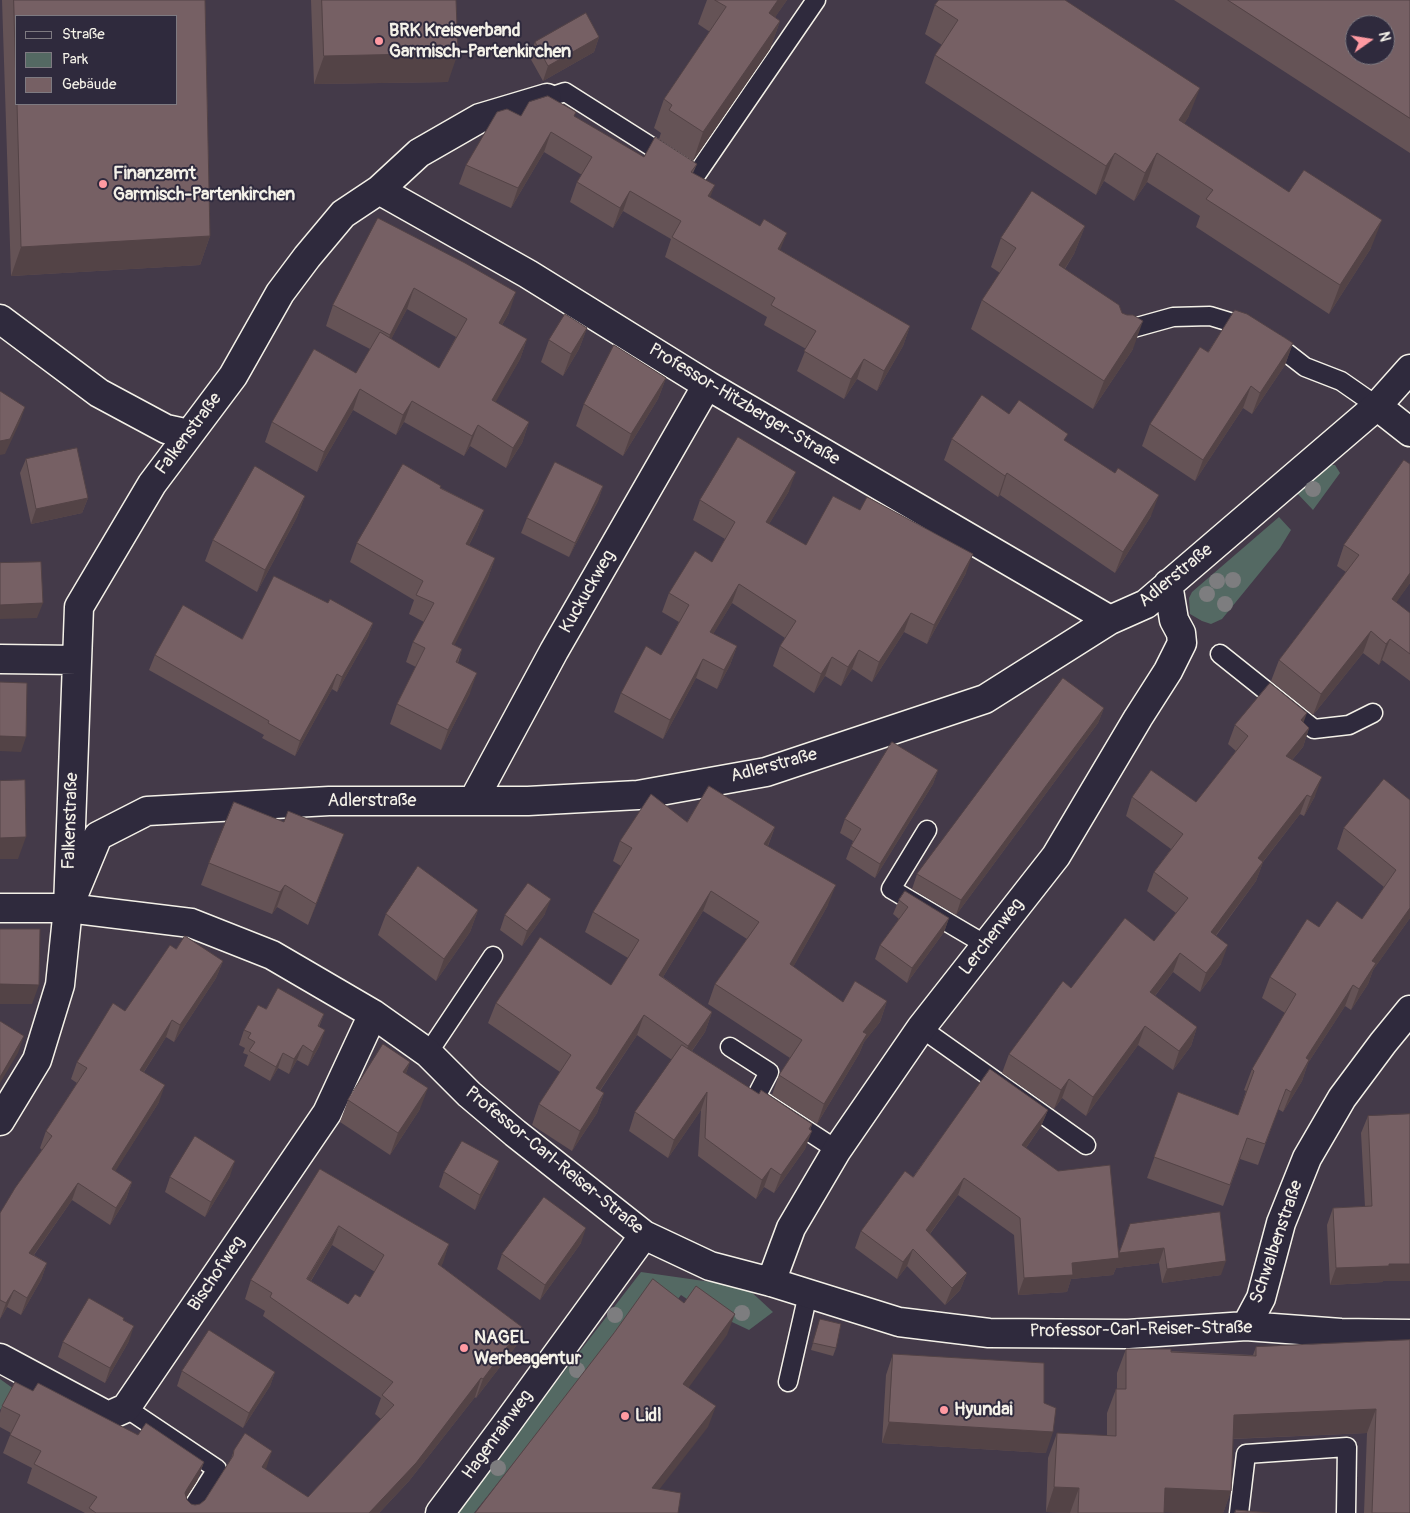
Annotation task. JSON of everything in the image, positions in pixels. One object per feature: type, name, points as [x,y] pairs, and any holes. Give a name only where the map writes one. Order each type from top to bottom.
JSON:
[{"type":"street","name":"Falkenstraße","points":[[68,908],[79,607],[152,484],[233,376],[280,293],[343,214],[379,190],[419,153],[480,118],[547,98]]},
{"type":"street","name":"Professor-Hitzberger-Straße","points":[[379,190],[528,274],[707,385],[1110,620]]},
{"type":"street","points":[[0,319],[99,393],[166,429],[189,434]]},
{"type":"street","name":"Adlerstraße","points":[[68,908],[98,836],[146,812],[329,801],[528,801],[638,795],[766,772],[985,699],[1110,620],[1146,604],[1377,406],[1410,369]]},
{"type":"street","name":"Kuckuckweg","points":[[473,801],[554,651],[707,385]]},
{"type":"street","points":[[1377,406],[1410,432]]},
{"type":"street","name":"Lerchenweg","points":[[771,1282],[791,1228],[837,1150],[922,1028],[1056,856],[1171,664],[1182,643],[1182,633],[1174,620],[1168,584]]},
{"type":"street","points":[[0,659],[77,660]]},
{"type":"street","name":"Professor-Carl-Reiser-Straße","points":[[0,908],[68,908],[191,923],[272,954],[374,1014],[428,1053],[469,1094],[515,1133],[644,1235],[710,1266],[771,1282],[899,1322],[989,1333],[1128,1334],[1246,1326],[1341,1333],[1410,1334]]},
{"type":"street","points":[[0,1122],[37,1060],[60,984],[68,908]]},
{"type":"street","name":"Schwalbenstraße","points":[[1246,1326],[1261,1298],[1281,1223],[1307,1158],[1342,1098],[1410,1010]]},
{"type":"street","name":"Bischofweg","points":[[126,1408],[326,1114],[374,1014]]},
{"type":"street","name":"Hagenrainweg","points":[[440,1513],[644,1235]]},
{"type":"street","points":[[0,1358],[108,1416],[126,1408]]},
{"type":"lane","points":[[547,98],[565,92],[696,175],[816,0]]},
{"type":"lane","points":[[1119,332],[1172,317],[1210,316],[1244,326],[1278,346],[1305,367],[1341,381],[1377,406]]},
{"type":"lane","points":[[1220,654],[1314,729],[1349,725],[1373,713]]},
{"type":"lane","points":[[926,830],[891,888],[986,945]]},
{"type":"lane","points":[[428,1053],[493,956]]},
{"type":"lane","points":[[922,1028],[1086,1145]]},
{"type":"lane","points":[[730,1047],[769,1072],[756,1097],[837,1150]]},
{"type":"lane","points":[[788,1382],[808,1294]]},
{"type":"lane","points":[[126,1408],[217,1468],[189,1513]]},
{"type":"lane","points":[[1239,1513],[1246,1454],[1347,1447],[1346,1513]]},
{"type":"green space","points":[[1322,465],[1335,465],[1340,473],[1313,510],[1295,491]]},
{"type":"green space","points":[[1279,517],[1291,530],[1280,548],[1222,619],[1211,624],[1190,614],[1189,598],[1192,592]]},
{"type":"green space","points":[[641,1272],[746,1287],[773,1312],[749,1330],[696,1305],[681,1295],[670,1309],[646,1296],[474,1513],[455,1513]]},
{"type":"green space","points":[[0,1379],[14,1389],[0,1410]]},
{"type":"building","name":"Finanzamt Garmisch-Partenkirchen","points":[[14,0],[205,0],[210,236],[21,247],[17,105],[178,105],[178,15],[15,15],[15,43]]},
{"type":"building","name":"BRK Kreisverband Garmisch-Partenkirchen","points":[[322,0],[456,0],[458,53],[324,56]]},
{"type":"building","points":[[715,0],[778,0],[769,13],[780,21],[703,132],[669,110],[672,105],[664,99],[726,7]]},
{"type":"building","points":[[939,0],[1065,0],[1200,88],[1179,120],[1289,192],[1304,170],[1382,220],[1340,285],[1206,199],[1213,190],[1157,153],[1145,173],[1115,153],[1106,166],[935,55],[958,20],[935,5]]},
{"type":"building","points":[[1228,0],[1410,0],[1410,118]]},
{"type":"building","points":[[586,13],[599,37],[548,66],[535,42]]},
{"type":"building","points":[[548,96],[576,112],[574,116],[644,157],[655,137],[697,164],[691,172],[715,185],[708,196],[760,226],[764,219],[787,233],[778,249],[910,326],[884,371],[864,359],[851,379],[804,351],[816,331],[771,305],[775,298],[672,237],[681,221],[630,191],[620,208],[577,182],[592,157],[551,132],[518,188],[466,165],[497,112],[507,109],[521,116],[529,102]]},
{"type":"building","points":[[1032,191],[1085,226],[1059,265],[1119,305],[1122,313],[1133,315],[1143,321],[1104,381],[982,300],[1016,248],[1001,238]]},
{"type":"building","points":[[378,218],[516,292],[499,323],[527,339],[492,400],[529,422],[513,448],[478,425],[472,436],[412,401],[403,415],[360,389],[324,452],[272,422],[314,349],[356,373],[380,332],[439,368],[467,319],[414,288],[390,335],[333,305]]},
{"type":"building","points":[[1235,310],[1247,314],[1293,343],[1260,393],[1251,386],[1203,460],[1150,424],[1200,347],[1208,352]]},
{"type":"building","points":[[565,314],[587,328],[571,354],[549,340]]},
{"type":"building","points":[[614,345],[666,378],[631,434],[584,404]]},
{"type":"building","points":[[0,391],[25,407],[10,439],[0,441]]},
{"type":"building","points":[[982,395],[1009,414],[1019,400],[1068,434],[1064,440],[1115,473],[1118,468],[1159,495],[1123,552],[1007,473],[1005,476],[952,439]]},
{"type":"building","points":[[738,437],[796,472],[766,522],[806,545],[833,496],[860,510],[867,497],[973,554],[934,625],[911,613],[879,662],[859,650],[848,667],[832,657],[821,674],[780,646],[796,621],[739,584],[710,632],[737,646],[724,670],[703,659],[670,720],[621,693],[646,646],[661,655],[689,605],[669,593],[695,551],[712,562],[735,522],[700,500]]},
{"type":"building","points":[[77,448],[88,498],[36,509],[26,459]]},
{"type":"building","points":[[1404,460],[1410,464],[1410,573],[1392,599],[1410,613],[1410,654],[1390,639],[1386,644],[1371,631],[1321,694],[1279,660],[1359,555],[1344,545]]},
{"type":"building","points":[[555,462],[603,486],[575,543],[527,518]]},
{"type":"building","points":[[403,464],[441,486],[440,488],[484,510],[466,544],[495,558],[452,644],[462,649],[456,662],[477,673],[448,730],[397,704],[425,648],[413,642],[434,603],[416,595],[423,581],[357,543]]},
{"type":"building","points":[[255,466],[305,496],[265,570],[213,540]]},
{"type":"building","points":[[41,562],[43,603],[0,605],[0,563]]},
{"type":"building","points":[[274,576],[328,603],[330,599],[373,623],[342,677],[337,674],[300,741],[155,655],[183,605],[242,639]]},
{"type":"building","points":[[1063,678],[1104,708],[961,900],[917,874]]},
{"type":"building","points":[[0,682],[27,683],[26,737],[0,736]]},
{"type":"building","points":[[1270,683],[1307,713],[1301,720],[1309,728],[1286,756],[1322,777],[1311,797],[1307,795],[1258,858],[1263,862],[1211,932],[1228,945],[1206,973],[1180,953],[1150,992],[1197,1027],[1179,1051],[1145,1026],[1093,1097],[1069,1079],[1061,1090],[1009,1054],[1063,981],[1071,988],[1125,918],[1154,941],[1188,898],[1154,872],[1183,834],[1132,797],[1151,770],[1196,802],[1248,736],[1235,725]]},
{"type":"building","points":[[892,742],[938,770],[880,864],[851,846],[861,829],[845,819]]},
{"type":"building","points":[[1384,779],[1410,800],[1410,908],[1372,961],[1376,963],[1359,989],[1353,985],[1306,1058],[1309,1060],[1291,1092],[1286,1089],[1265,1144],[1247,1138],[1230,1185],[1154,1157],[1178,1092],[1238,1115],[1254,1071],[1252,1069],[1296,994],[1270,977],[1307,919],[1319,927],[1337,901],[1362,919],[1396,870],[1344,828]]},
{"type":"building","points":[[25,780],[26,837],[0,838],[0,781]]},
{"type":"building","points":[[709,786],[775,827],[764,844],[836,885],[790,964],[843,1002],[855,981],[887,1001],[863,1032],[867,1034],[824,1104],[779,1075],[802,1040],[715,984],[759,922],[711,891],[659,975],[712,1012],[688,1046],[644,1015],[596,1088],[604,1093],[580,1131],[539,1104],[571,1055],[496,1003],[540,937],[611,985],[639,940],[593,912],[632,848],[620,841],[651,794],[687,822]]},
{"type":"building","points":[[234,802],[284,822],[288,811],[344,834],[316,904],[285,885],[280,892],[209,863]]},
{"type":"building","points":[[418,866],[478,910],[444,959],[386,914]]},
{"type":"building","points":[[528,883],[551,899],[527,931],[505,915]]},
{"type":"building","points":[[905,891],[949,918],[912,968],[880,945],[908,907],[899,900]]},
{"type":"building","points":[[0,929],[40,929],[39,985],[0,984]]},
{"type":"building","points":[[185,936],[223,961],[180,1025],[172,1020],[140,1070],[165,1085],[112,1169],[132,1182],[116,1208],[78,1183],[29,1253],[47,1263],[27,1298],[14,1290],[6,1303],[0,1300],[0,1213],[15,1188],[52,1136],[46,1131],[87,1068],[77,1062],[113,1003],[125,1011],[170,945],[176,949]]},
{"type":"building","points":[[278,988],[324,1014],[318,1026],[325,1030],[313,1052],[303,1045],[294,1059],[283,1053],[276,1067],[249,1051],[255,1042],[248,1038],[251,1033],[244,1030],[258,1005],[266,1009]]},
{"type":"building","points":[[0,1021],[24,1036],[0,1077]]},
{"type":"building","points":[[383,1044],[410,1062],[403,1072],[428,1088],[398,1133],[348,1100]]},
{"type":"building","points":[[682,1045],[759,1094],[761,1090],[812,1124],[809,1129],[812,1131],[781,1175],[771,1168],[762,1180],[705,1138],[707,1092],[674,1140],[635,1112]]},
{"type":"building","points":[[990,1069],[1048,1110],[1022,1145],[1058,1171],[1110,1165],[1119,1258],[1072,1263],[1073,1275],[1024,1278],[1020,1218],[964,1178],[926,1230],[967,1273],[952,1288],[913,1249],[903,1262],[861,1231],[905,1171],[913,1177]]},
{"type":"building","points":[[1410,1114],[1410,1264],[1336,1268],[1333,1208],[1372,1206],[1368,1116]]},
{"type":"building","points":[[195,1136],[235,1161],[211,1202],[170,1177]]},
{"type":"building","points":[[462,1141],[499,1161],[480,1195],[444,1172]]},
{"type":"building","points":[[320,1169],[449,1244],[438,1264],[522,1327],[416,1463],[369,1513],[96,1513],[89,1508],[97,1497],[34,1464],[41,1451],[10,1435],[20,1415],[2,1406],[15,1382],[33,1391],[38,1383],[138,1435],[146,1423],[204,1462],[185,1493],[187,1500],[191,1504],[200,1504],[205,1500],[245,1433],[272,1451],[262,1467],[308,1497],[394,1405],[382,1395],[393,1382],[270,1297],[272,1293],[251,1280]],"holes":[[[339,1226],[384,1255],[360,1297],[355,1294],[348,1304],[307,1279]]]},
{"type":"building","points":[[544,1197],[586,1228],[545,1285],[502,1254]]},
{"type":"building","points":[[1220,1212],[1226,1261],[1167,1269],[1164,1248],[1119,1253],[1130,1224]]},
{"type":"building","name":"Lidl","points":[[653,1279],[684,1303],[696,1286],[735,1314],[683,1384],[716,1406],[652,1488],[681,1493],[678,1513],[475,1513],[614,1333]]},
{"type":"building","points":[[89,1298],[124,1318],[123,1320],[134,1326],[110,1368],[63,1342]]},
{"type":"building","points":[[820,1319],[841,1324],[836,1348],[813,1343]]},
{"type":"building","points":[[209,1330],[275,1372],[249,1413],[182,1371]]},
{"type":"building","points":[[1410,1340],[1410,1513],[1372,1513],[1376,1409],[1234,1415],[1231,1491],[1165,1488],[1164,1513],[1078,1513],[1079,1488],[1054,1487],[1057,1433],[1116,1436],[1116,1389],[1126,1389],[1126,1349],[1171,1349],[1171,1352],[1256,1356],[1256,1347]]},
{"type":"building","points":[[893,1354],[1044,1363],[1044,1403],[1056,1408],[1053,1432],[889,1422]]},
{"type":"building","points":[[1236,1510],[1270,1513],[1235,1513]]},
{"type":"place","name":"BRK Kreisverband Garmisch-Partenkirchen","points":[[379,41]]},
{"type":"place","name":"Finanzamt Garmisch-Partenkirchen","points":[[103,184]]},
{"type":"place","name":"NAGEL Werbeagentur","points":[[464,1348]]},
{"type":"place","name":"Hyundai","points":[[944,1410]]},
{"type":"place","name":"Lidl","points":[[625,1416]]}]
